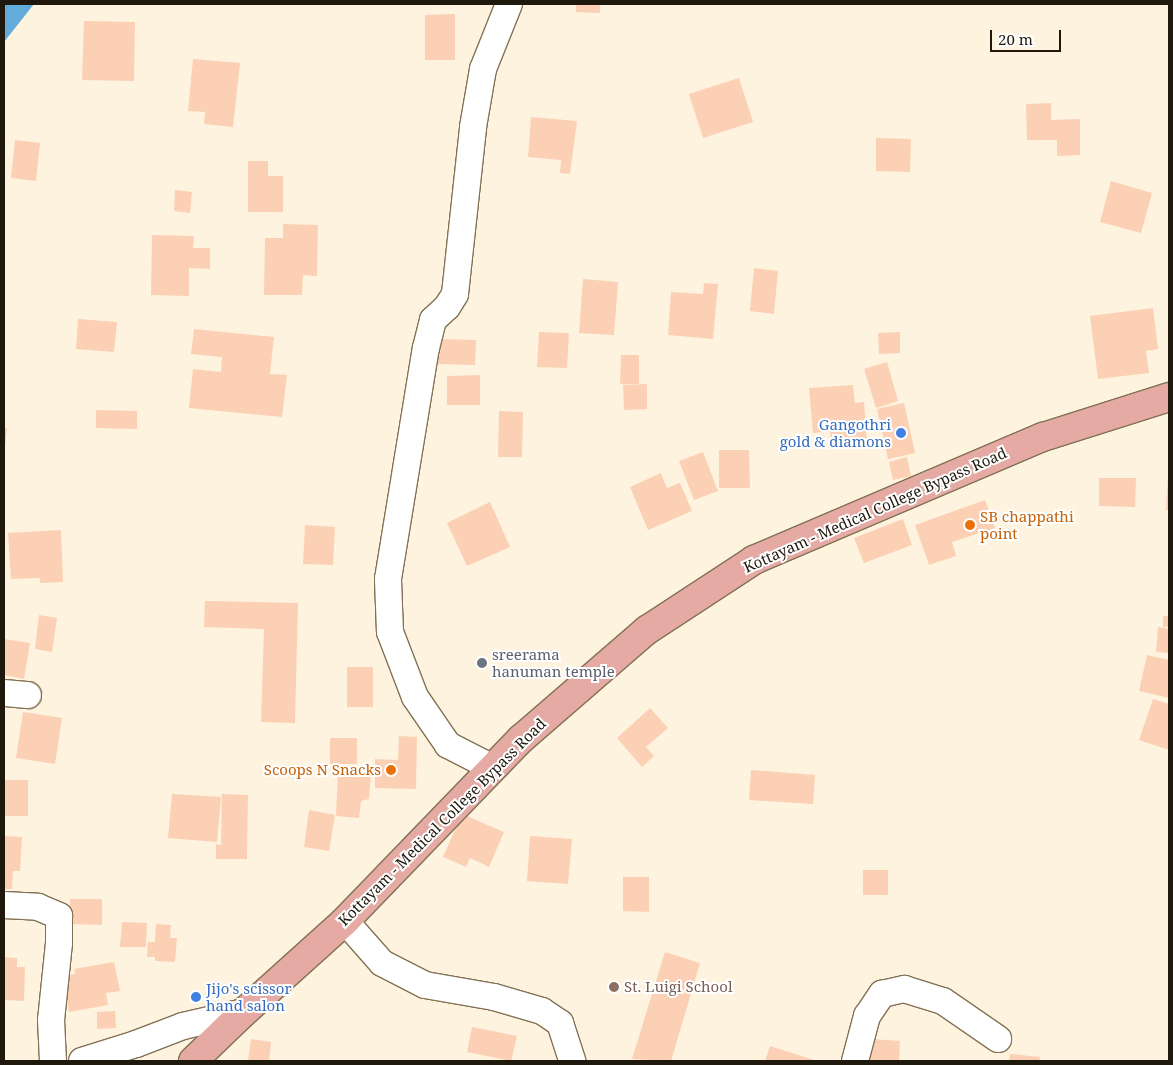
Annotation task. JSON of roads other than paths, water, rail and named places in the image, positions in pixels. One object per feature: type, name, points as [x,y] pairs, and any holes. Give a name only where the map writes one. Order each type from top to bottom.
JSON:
[{"type":"main road","name":"Kottayam - Medical College Bypass Road","points":[[194,1061],[244,1012],[345,921],[521,739],[647,630],[754,560],[1043,437],[1169,397]]},
{"type":"street","points":[[493,768],[448,745],[415,698],[390,632],[388,579],[430,329],[433,320],[447,307],[455,294],[473,128],[483,69],[509,4]]},
{"type":"street","points":[[4,905],[38,907],[59,916],[59,943],[52,1020],[53,1061]]},
{"type":"street","points":[[345,921],[382,963],[426,985],[494,997],[542,1011],[560,1023],[572,1061]]},
{"type":"street","points":[[855,1061],[867,1016],[882,994],[904,989],[943,1001],[998,1039]]},
{"type":"street","points":[[82,1061],[136,1044],[183,1026],[244,1012]]},
{"type":"water","points":[[4,4],[34,4],[4,42]]},
{"type":"place","name":"Gangothri gold & diamons","points":[[901,433]]},
{"type":"place","name":"SB chappathi point","points":[[970,525]]},
{"type":"place","name":"sreerama hanuman temple","points":[[482,663]]},
{"type":"place","name":"Scoops N Snacks","points":[[391,770]]},
{"type":"place","name":"St. Luigi School","points":[[614,987]]},
{"type":"place","name":"Jijo's scissor hand salon","points":[[196,997]]}]
